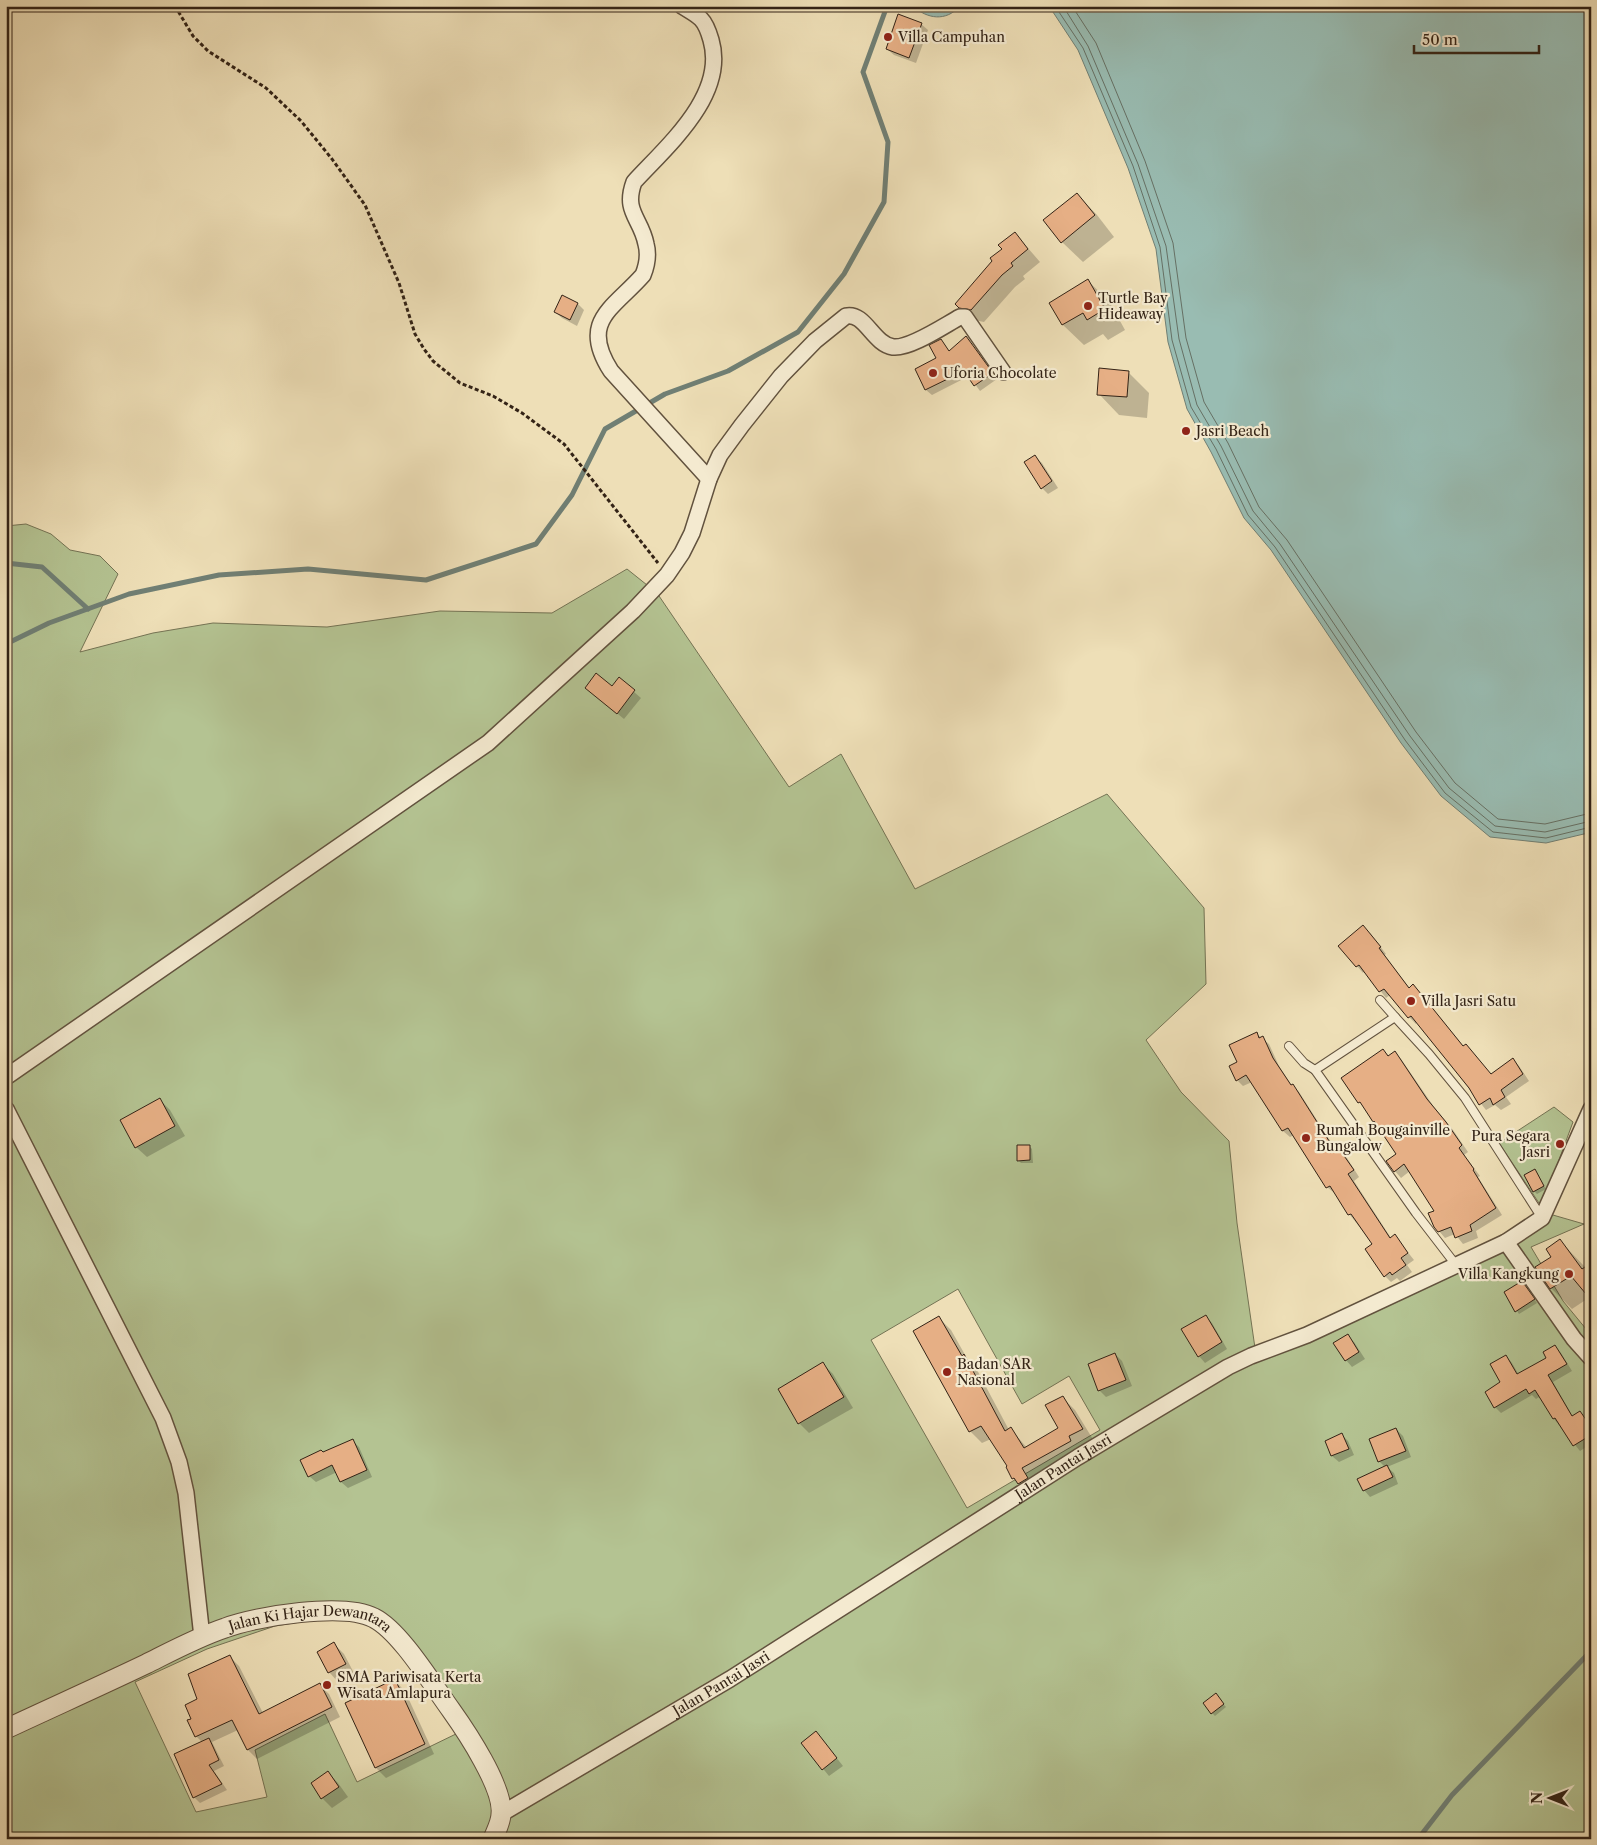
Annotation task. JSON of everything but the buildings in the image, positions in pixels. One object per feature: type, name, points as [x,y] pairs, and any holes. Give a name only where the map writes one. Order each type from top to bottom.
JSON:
[{"type":"street","points":[[682,6],[702,20],[711,40],[714,63],[703,99],[690,120],[634,182],[630,194],[632,210],[646,243],[646,268],[644,275],[605,313],[599,324],[598,334],[599,346],[604,360],[611,371],[709,479]]},
{"type":"street","points":[[6,1077],[488,744],[633,611],[667,575],[682,553],[692,533],[709,479],[720,455],[782,376],[815,341],[846,316],[853,315],[858,317],[877,338],[893,347],[914,342],[960,317],[965,317],[1003,372]]},
{"type":"street","points":[[6,1109],[164,1418],[179,1462],[186,1493],[202,1637]]},
{"type":"street","points":[[1542,1218],[1591,1109]]},
{"type":"street","name":"Jalan Pantai Jasri","points":[[501,1814],[730,1679],[1078,1457],[1228,1367],[1251,1356],[1307,1335],[1506,1242],[1542,1218]]},
{"type":"street","points":[[1506,1242],[1574,1339],[1591,1358]]},
{"type":"street","name":"Jalan Ki Hajar Dewantara","points":[[6,1730],[227,1627],[287,1614],[317,1611],[344,1611],[372,1617],[389,1627],[461,1724],[475,1747],[498,1793],[501,1814],[493,1839]]},
{"type":"lane","points":[[1380,1000],[1429,1054],[1465,1098],[1542,1218]]},
{"type":"lane","points":[[1315,1070],[1395,1016]]},
{"type":"lane","points":[[1289,1046],[1304,1063],[1315,1070],[1416,1213],[1456,1265]]},
{"type":"path","points":[[174,6],[193,36],[208,51],[266,88],[301,121],[332,159],[364,205],[399,283],[415,334],[433,361],[460,383],[493,396],[522,413],[564,444],[667,575]]},
{"type":"green space","points":[[26,524],[51,534],[70,550],[100,556],[118,574],[80,652],[153,633],[213,623],[327,627],[440,611],[552,613],[627,569],[657,593],[789,787],[841,754],[915,889],[1107,794],[1204,908],[1206,984],[1146,1040],[1181,1092],[1229,1141],[1237,1223],[1256,1355],[1535,1228],[1546,1213],[1584,1224],[1531,1247],[1563,1301],[1591,1335],[1591,1839],[8,1839],[6,1834],[6,526]],"holes":[[[958,1289],[1022,1404],[1069,1376],[1100,1430],[967,1508],[871,1340]],[[350,1614],[384,1624],[460,1732],[357,1782],[325,1714],[255,1750],[267,1797],[196,1812],[135,1682],[207,1649],[275,1626]]]},
{"type":"green space","points":[[1554,1107],[1573,1122],[1545,1198],[1539,1203],[1499,1143]]},
{"type":"water","points":[[913,6],[960,6],[949,15],[936,17],[924,14]]},
{"type":"water","points":[[1049,6],[1591,6],[1591,830],[1588,833],[1546,843],[1490,837],[1441,796],[1401,743],[1271,550],[1244,518],[1187,409],[1168,342],[1156,249],[1128,168],[1078,50]]},
{"type":"waterway","points":[[6,644],[49,623],[129,594],[219,575],[308,569],[426,580],[536,544],[572,495],[605,429],[665,394],[728,371],[798,332],[844,274],[884,202],[888,142],[863,72],[887,6]]},
{"type":"waterway","points":[[6,563],[42,567],[88,609]]},
{"type":"waterway","points":[[1418,1839],[1452,1795],[1591,1651]]},
{"type":"place","name":"Villa Campuhan","points":[[888,37]]},
{"type":"place","name":"Turtle Bay Hideaway","points":[[1088,306]]},
{"type":"place","name":"Uforia Chocolate","points":[[933,373]]},
{"type":"place","name":"Jasri Beach","points":[[1186,431]]},
{"type":"place","name":"Villa Jasri Satu","points":[[1411,1001]]},
{"type":"place","name":"Rumah Bougainville Bungalow","points":[[1306,1138]]},
{"type":"place","name":"Pura Segara Jasri","points":[[1560,1144]]},
{"type":"place","name":"Villa Kangkung","points":[[1569,1274]]},
{"type":"place","name":"Badan SAR Nasional","points":[[947,1372]]},
{"type":"place","name":"SMA Pariwisata Kerta Wisata Amlapura","points":[[327,1685]]}]
